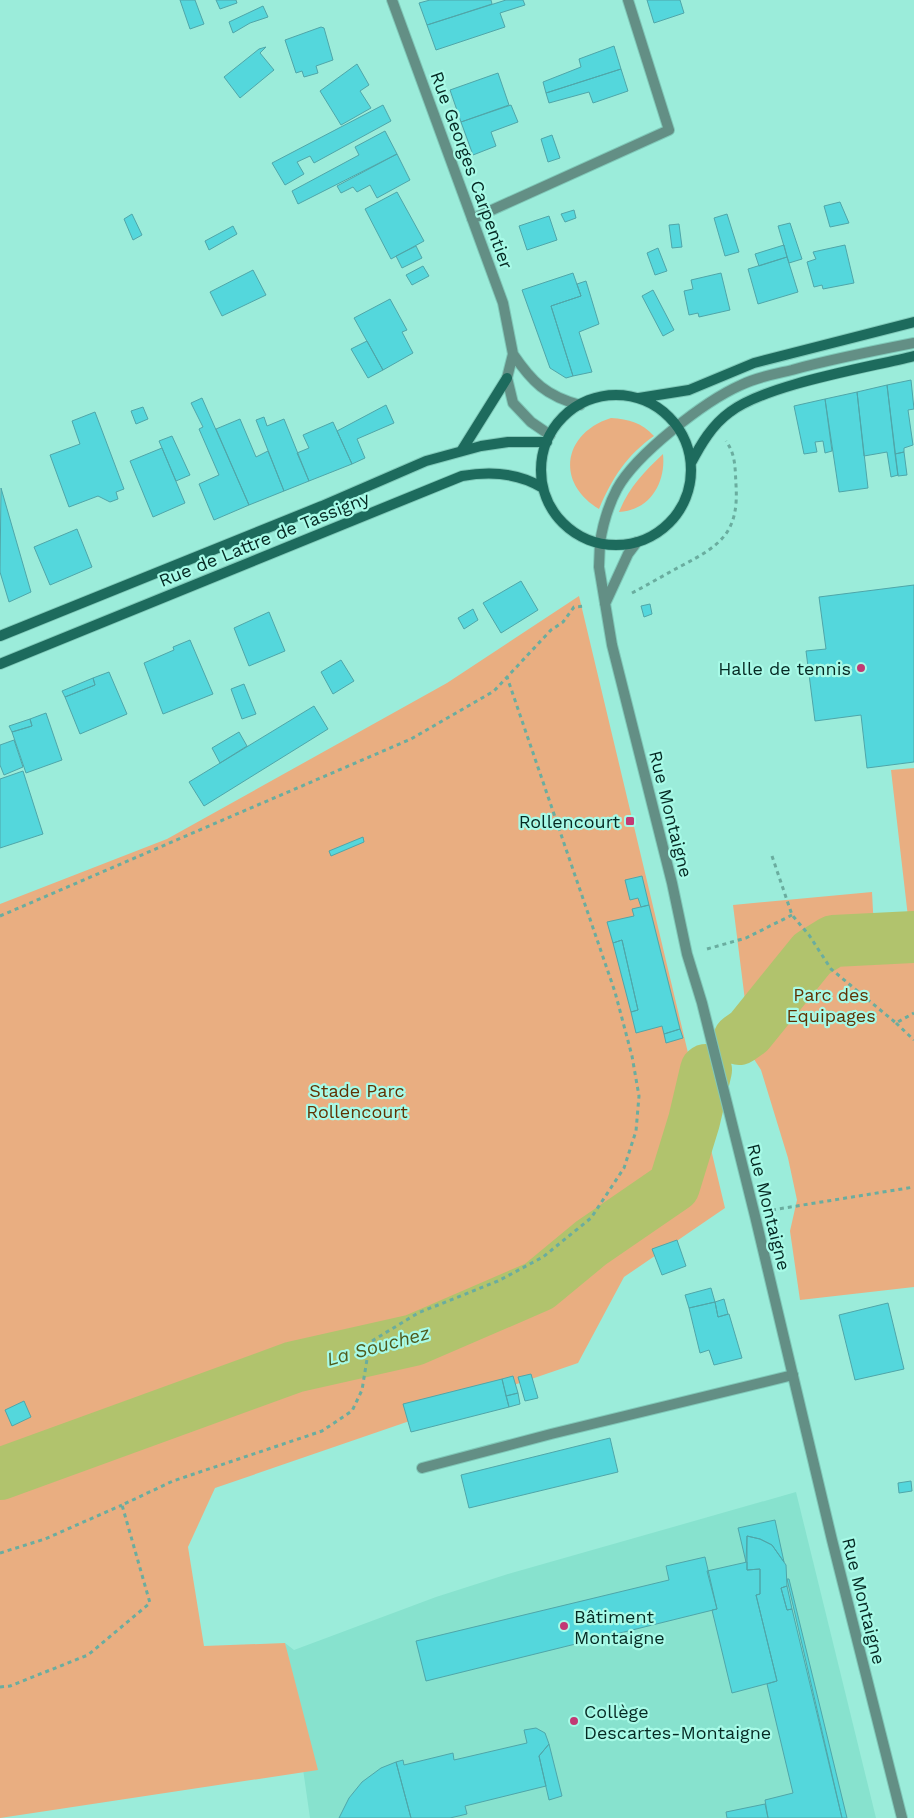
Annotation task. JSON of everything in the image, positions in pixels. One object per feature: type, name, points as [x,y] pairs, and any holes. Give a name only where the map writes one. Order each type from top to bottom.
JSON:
[{"type":"main road","points":[[638,398],[666,414],[678,427],[686,443],[691,463],[690,481],[686,497],[678,512],[667,525],[653,535],[637,542],[620,544],[587,539],[573,531],[561,520],[551,507],[543,488],[542,460],[548,439],[558,423],[580,404],[608,396],[638,398],[688,390],[754,364],[914,322]]},
{"type":"main road","points":[[691,463],[715,426],[731,411],[753,398],[800,384],[914,356]]},
{"type":"main road","points":[[462,450],[507,378]]},
{"type":"main road","name":"Rue de Lattre de Tassigny","points":[[0,636],[331,503],[426,461],[462,450],[508,442],[548,439]]},
{"type":"main road","name":"Rue de Lattre de Tassigny","points":[[0,664],[462,476],[500,473],[529,479],[543,488]]},
{"type":"street","name":"Rue Georges Carpentier","points":[[392,0],[503,303],[512,354],[507,378],[513,403],[548,439]]},
{"type":"street","points":[[472,219],[669,130],[628,0]]},
{"type":"street","name":"Rue Montaigne","points":[[902,1818],[755,1216],[702,1003],[687,954],[672,883],[612,645],[599,567],[600,542],[607,511],[618,488],[639,461],[678,427],[721,396],[759,378],[914,343]]},
{"type":"street","name":"Rue Georges Carpentier","points":[[512,354],[539,387],[562,400],[580,404]]},
{"type":"street","points":[[605,604],[628,554],[637,542]]},
{"type":"street","points":[[422,1468],[551,1434],[793,1376]]},
{"type":"path","points":[[0,916],[411,739],[494,691],[552,630],[563,622],[574,607],[605,604],[627,595],[712,550],[726,536],[734,516],[736,497],[734,452],[715,426]]},
{"type":"path","points":[[0,1553],[45,1539],[173,1481],[322,1431],[352,1411],[362,1390],[369,1347],[372,1341],[418,1313],[498,1281],[543,1257],[591,1218],[624,1168],[636,1132],[639,1096],[632,1056],[615,992],[508,677]]},
{"type":"path","points":[[772,856],[792,915],[809,935],[831,970],[914,1040]]},
{"type":"path","points":[[687,954],[746,938],[792,915]]},
{"type":"path","points":[[896,1023],[914,1013]]},
{"type":"path","points":[[755,1216],[782,1207],[914,1187]]},
{"type":"path","points":[[0,1687],[10,1686],[88,1656],[150,1603],[122,1505]]},
{"type":"shaded area","name":"Collège Descartes-Montaigne","points":[[796,1492],[876,1818],[310,1818],[285,1643],[294,1650],[436,1597],[508,1574]]},
{"type":"green space","points":[[611,418],[635,422],[654,436],[644,443],[621,468],[609,487],[599,509],[585,498],[576,486],[571,473],[570,459],[583,435],[595,425]]},
{"type":"green space","points":[[663,454],[662,475],[654,493],[639,506],[619,512],[627,495],[638,480]]},
{"type":"green space","name":"Stade Parc Rollencourt","points":[[579,596],[725,1208],[624,1277],[578,1363],[215,1488],[188,1547],[204,1646],[285,1643],[318,1770],[0,1818],[0,904],[167,839],[447,683]]},
{"type":"green space","points":[[914,768],[914,916],[908,917],[891,770]]},
{"type":"green space","name":"Parc des Equipages","points":[[872,892],[874,930],[914,925],[914,1287],[800,1300],[790,1231],[797,1200],[788,1158],[761,1070],[752,1056],[733,905]]},
{"type":"building","points":[[180,0],[195,0],[204,24],[190,29]]},
{"type":"building","points":[[216,0],[236,0],[237,3],[220,9]]},
{"type":"building","points":[[430,0],[491,0],[492,4],[427,25],[419,3]]},
{"type":"building","points":[[506,0],[523,0],[525,5],[500,13],[505,27],[436,50],[427,25]]},
{"type":"building","points":[[647,0],[680,0],[684,13],[654,23]]},
{"type":"building","points":[[263,6],[268,17],[250,23],[233,33],[229,22]]},
{"type":"building","points":[[321,27],[324,28],[333,60],[316,66],[318,73],[304,77],[302,71],[296,73],[285,40]]},
{"type":"building","points":[[614,46],[621,69],[546,93],[543,82],[581,67],[579,59]]},
{"type":"building","points":[[266,47],[260,53],[274,70],[240,98],[224,77],[259,49]]},
{"type":"building","points":[[357,64],[369,85],[360,91],[371,108],[341,125],[320,91]]},
{"type":"building","points":[[621,69],[628,91],[593,103],[589,92],[549,103],[546,93]]},
{"type":"building","points":[[498,73],[509,105],[461,122],[450,90]]},
{"type":"building","points":[[383,105],[391,121],[314,163],[310,156],[297,162],[304,174],[285,185],[272,163]]},
{"type":"building","points":[[511,105],[518,122],[491,132],[496,146],[473,155],[461,122]]},
{"type":"building","points":[[385,131],[397,154],[298,204],[292,191],[359,155],[355,147]]},
{"type":"building","points":[[552,135],[560,158],[548,162],[541,139]]},
{"type":"building","points":[[397,154],[410,180],[377,198],[370,185],[357,192],[353,187],[341,193],[337,186]]},
{"type":"building","points":[[397,192],[424,241],[391,259],[365,209]]},
{"type":"building","points":[[840,202],[849,223],[830,227],[824,206]]},
{"type":"building","points":[[574,210],[576,218],[565,222],[561,214]]},
{"type":"building","points":[[132,214],[142,235],[133,240],[124,219]]},
{"type":"building","points":[[727,214],[739,252],[725,256],[714,218]]},
{"type":"building","points":[[549,216],[557,240],[527,250],[519,226]]},
{"type":"building","points":[[790,223],[802,259],[789,263],[778,226]]},
{"type":"building","points":[[679,224],[682,247],[672,248],[669,225]]},
{"type":"building","points":[[233,226],[237,234],[209,250],[205,241]]},
{"type":"building","points":[[784,245],[787,257],[759,266],[755,254]]},
{"type":"building","points":[[845,245],[854,283],[823,289],[822,285],[814,287],[807,262],[816,259],[813,252]]},
{"type":"building","points":[[416,246],[422,258],[402,268],[396,256]]},
{"type":"building","points":[[658,248],[667,271],[655,275],[647,253]]},
{"type":"building","points":[[787,257],[798,292],[758,304],[748,269]]},
{"type":"building","points":[[423,266],[429,276],[412,285],[406,275]]},
{"type":"building","points":[[253,270],[266,295],[222,316],[210,292]]},
{"type":"building","points":[[573,273],[581,296],[551,306],[573,376],[566,378],[550,368],[522,290]]},
{"type":"building","points":[[721,273],[730,310],[699,317],[698,313],[689,315],[684,291],[693,289],[691,280]]},
{"type":"building","points":[[586,281],[599,324],[579,332],[592,372],[573,376],[551,306],[581,296],[577,284]]},
{"type":"building","points":[[653,290],[674,330],[663,336],[642,296]]},
{"type":"building","points":[[390,299],[407,330],[402,332],[413,353],[383,370],[354,318]]},
{"type":"building","points":[[367,341],[383,370],[368,378],[351,349]]},
{"type":"building","points":[[911,380],[914,409],[908,410],[913,445],[904,448],[904,452],[895,454],[887,385]]},
{"type":"building","points":[[887,385],[898,475],[891,477],[887,452],[864,456],[857,392]]},
{"type":"building","points":[[857,392],[868,488],[839,492],[825,399]]},
{"type":"building","points":[[202,398],[249,505],[214,520],[199,484],[219,475],[199,429],[203,427],[191,403]]},
{"type":"building","points":[[825,399],[832,451],[825,453],[823,441],[815,442],[817,452],[804,454],[794,406]]},
{"type":"building","points":[[386,405],[394,423],[357,439],[365,458],[352,464],[337,431]]},
{"type":"building","points":[[143,407],[148,419],[136,424],[131,411]]},
{"type":"building","points":[[95,412],[124,489],[116,492],[118,499],[110,502],[98,496],[69,507],[50,455],[80,444],[72,421]]},
{"type":"building","points":[[264,417],[267,426],[284,419],[309,481],[284,491],[256,420]]},
{"type":"building","points":[[240,419],[256,457],[268,451],[284,491],[249,505],[216,429]]},
{"type":"building","points":[[333,422],[352,464],[309,481],[297,453],[309,448],[303,435]]},
{"type":"building","points":[[172,436],[190,475],[176,481],[159,441]]},
{"type":"building","points":[[162,448],[185,503],[153,517],[130,461]]},
{"type":"building","points":[[904,452],[907,475],[898,476],[895,454]]},
{"type":"building","points":[[1,488],[31,592],[9,602],[0,572]]},
{"type":"building","points":[[77,529],[92,567],[50,585],[34,547]]},
{"type":"building","points":[[521,581],[538,610],[501,633],[483,603]]},
{"type":"building","name":"Halle de tennis","points":[[914,585],[914,762],[867,768],[861,715],[815,721],[806,651],[826,649],[819,597]]},
{"type":"building","points":[[650,604],[652,614],[644,617],[641,606]]},
{"type":"building","points":[[473,609],[478,620],[464,629],[458,618]]},
{"type":"building","points":[[269,612],[285,651],[249,666],[234,628]]},
{"type":"building","points":[[190,640],[213,694],[163,714],[144,663],[174,650],[173,647]]},
{"type":"building","points":[[341,660],[354,681],[333,694],[321,672]]},
{"type":"building","points":[[109,672],[127,714],[80,734],[65,697],[95,685],[93,678]]},
{"type":"building","points":[[93,678],[95,685],[65,697],[62,691]]},
{"type":"building","points":[[244,684],[256,714],[242,719],[231,689]]},
{"type":"building","points":[[314,706],[328,729],[204,806],[189,782]]},
{"type":"building","points":[[46,713],[62,760],[26,773],[12,732],[32,726],[30,719]]},
{"type":"building","points":[[30,719],[32,726],[12,732],[9,726]]},
{"type":"building","points":[[239,732],[247,746],[220,763],[212,748]]},
{"type":"building","points":[[14,740],[23,767],[4,775],[0,765],[0,745]]},
{"type":"building","points":[[23,771],[43,834],[0,848],[0,779]]},
{"type":"building","points":[[363,837],[364,842],[331,856],[329,851]]},
{"type":"building","points":[[642,876],[649,905],[641,907],[638,898],[630,900],[625,880]]},
{"type":"building","points":[[649,905],[680,1029],[664,1034],[662,1026],[636,1033],[631,1012],[638,1010],[622,940],[613,943],[607,922],[634,916],[632,909]]},
{"type":"building","points":[[622,940],[638,1010],[631,1012],[613,943]]},
{"type":"building","points":[[680,1029],[683,1038],[666,1043],[664,1034]]},
{"type":"building","points":[[677,1240],[686,1266],[662,1275],[652,1249]]},
{"type":"building","points":[[711,1288],[715,1302],[689,1308],[685,1295]]},
{"type":"building","points":[[724,1299],[728,1314],[718,1317],[715,1302]]},
{"type":"building","points":[[715,1302],[718,1317],[729,1314],[742,1358],[714,1365],[709,1350],[700,1353],[689,1308]]},
{"type":"building","points":[[888,1303],[904,1369],[855,1380],[839,1315]]},
{"type":"building","points":[[531,1374],[538,1398],[525,1401],[518,1377]]},
{"type":"building","points":[[513,1376],[518,1393],[506,1396],[502,1379]]},
{"type":"building","points":[[502,1379],[509,1407],[411,1432],[403,1404]]},
{"type":"building","points":[[518,1393],[520,1404],[509,1407],[506,1396]]},
{"type":"building","points":[[24,1401],[31,1417],[12,1426],[5,1410]]},
{"type":"building","points":[[610,1438],[618,1472],[469,1508],[461,1475]]},
{"type":"building","points":[[911,1481],[912,1491],[899,1493],[898,1483]]},
{"type":"building","points":[[775,1520],[784,1562],[772,1545],[760,1539],[747,1536],[746,1562],[738,1528]]},
{"type":"building","points":[[747,1536],[760,1539],[772,1545],[786,1565],[787,1586],[781,1588],[787,1610],[792,1609],[842,1818],[768,1818],[765,1800],[793,1793],[767,1684],[777,1681],[756,1595],[760,1594],[760,1569],[747,1570]]},
{"type":"building","name":"Bâtiment Montaigne","points":[[705,1557],[717,1609],[426,1681],[416,1641],[669,1580],[666,1566]]},
{"type":"building","points":[[747,1562],[747,1570],[760,1569],[760,1594],[756,1595],[777,1681],[732,1693],[712,1610],[717,1609],[707,1571]]},
{"type":"building","points":[[787,1579],[789,1579],[847,1818],[842,1818]]},
{"type":"building","points":[[787,1586],[792,1609],[787,1610],[781,1588]]},
{"type":"building","points":[[536,1728],[545,1733],[549,1744],[539,1756],[546,1786],[465,1806],[467,1814],[450,1818],[411,1818],[396,1762],[403,1760],[404,1765],[453,1753],[454,1760],[527,1743],[524,1730]]},
{"type":"building","points":[[549,1744],[562,1796],[549,1800],[539,1756]]},
{"type":"building","points":[[396,1762],[411,1818],[339,1818],[349,1798],[362,1782],[381,1768]]},
{"type":"building","points":[[765,1804],[768,1818],[727,1818],[726,1812]]},
{"type":"waterway","name":"La Souchez","points":[[739,1039],[749,1032],[812,954],[833,941],[914,937]]},
{"type":"waterway","name":"La Souchez","points":[[0,1474],[294,1367],[414,1340],[539,1286],[591,1243],[674,1186],[694,1121],[706,1070]]},
{"type":"place","name":"Halle de tennis","points":[[861,668]]},
{"type":"place","name":"Rollencourt","points":[[630,821]]},
{"type":"place","name":"Bâtiment Montaigne","points":[[564,1626]]},
{"type":"place","name":"Collège Descartes-Montaigne","points":[[574,1721]]}]
